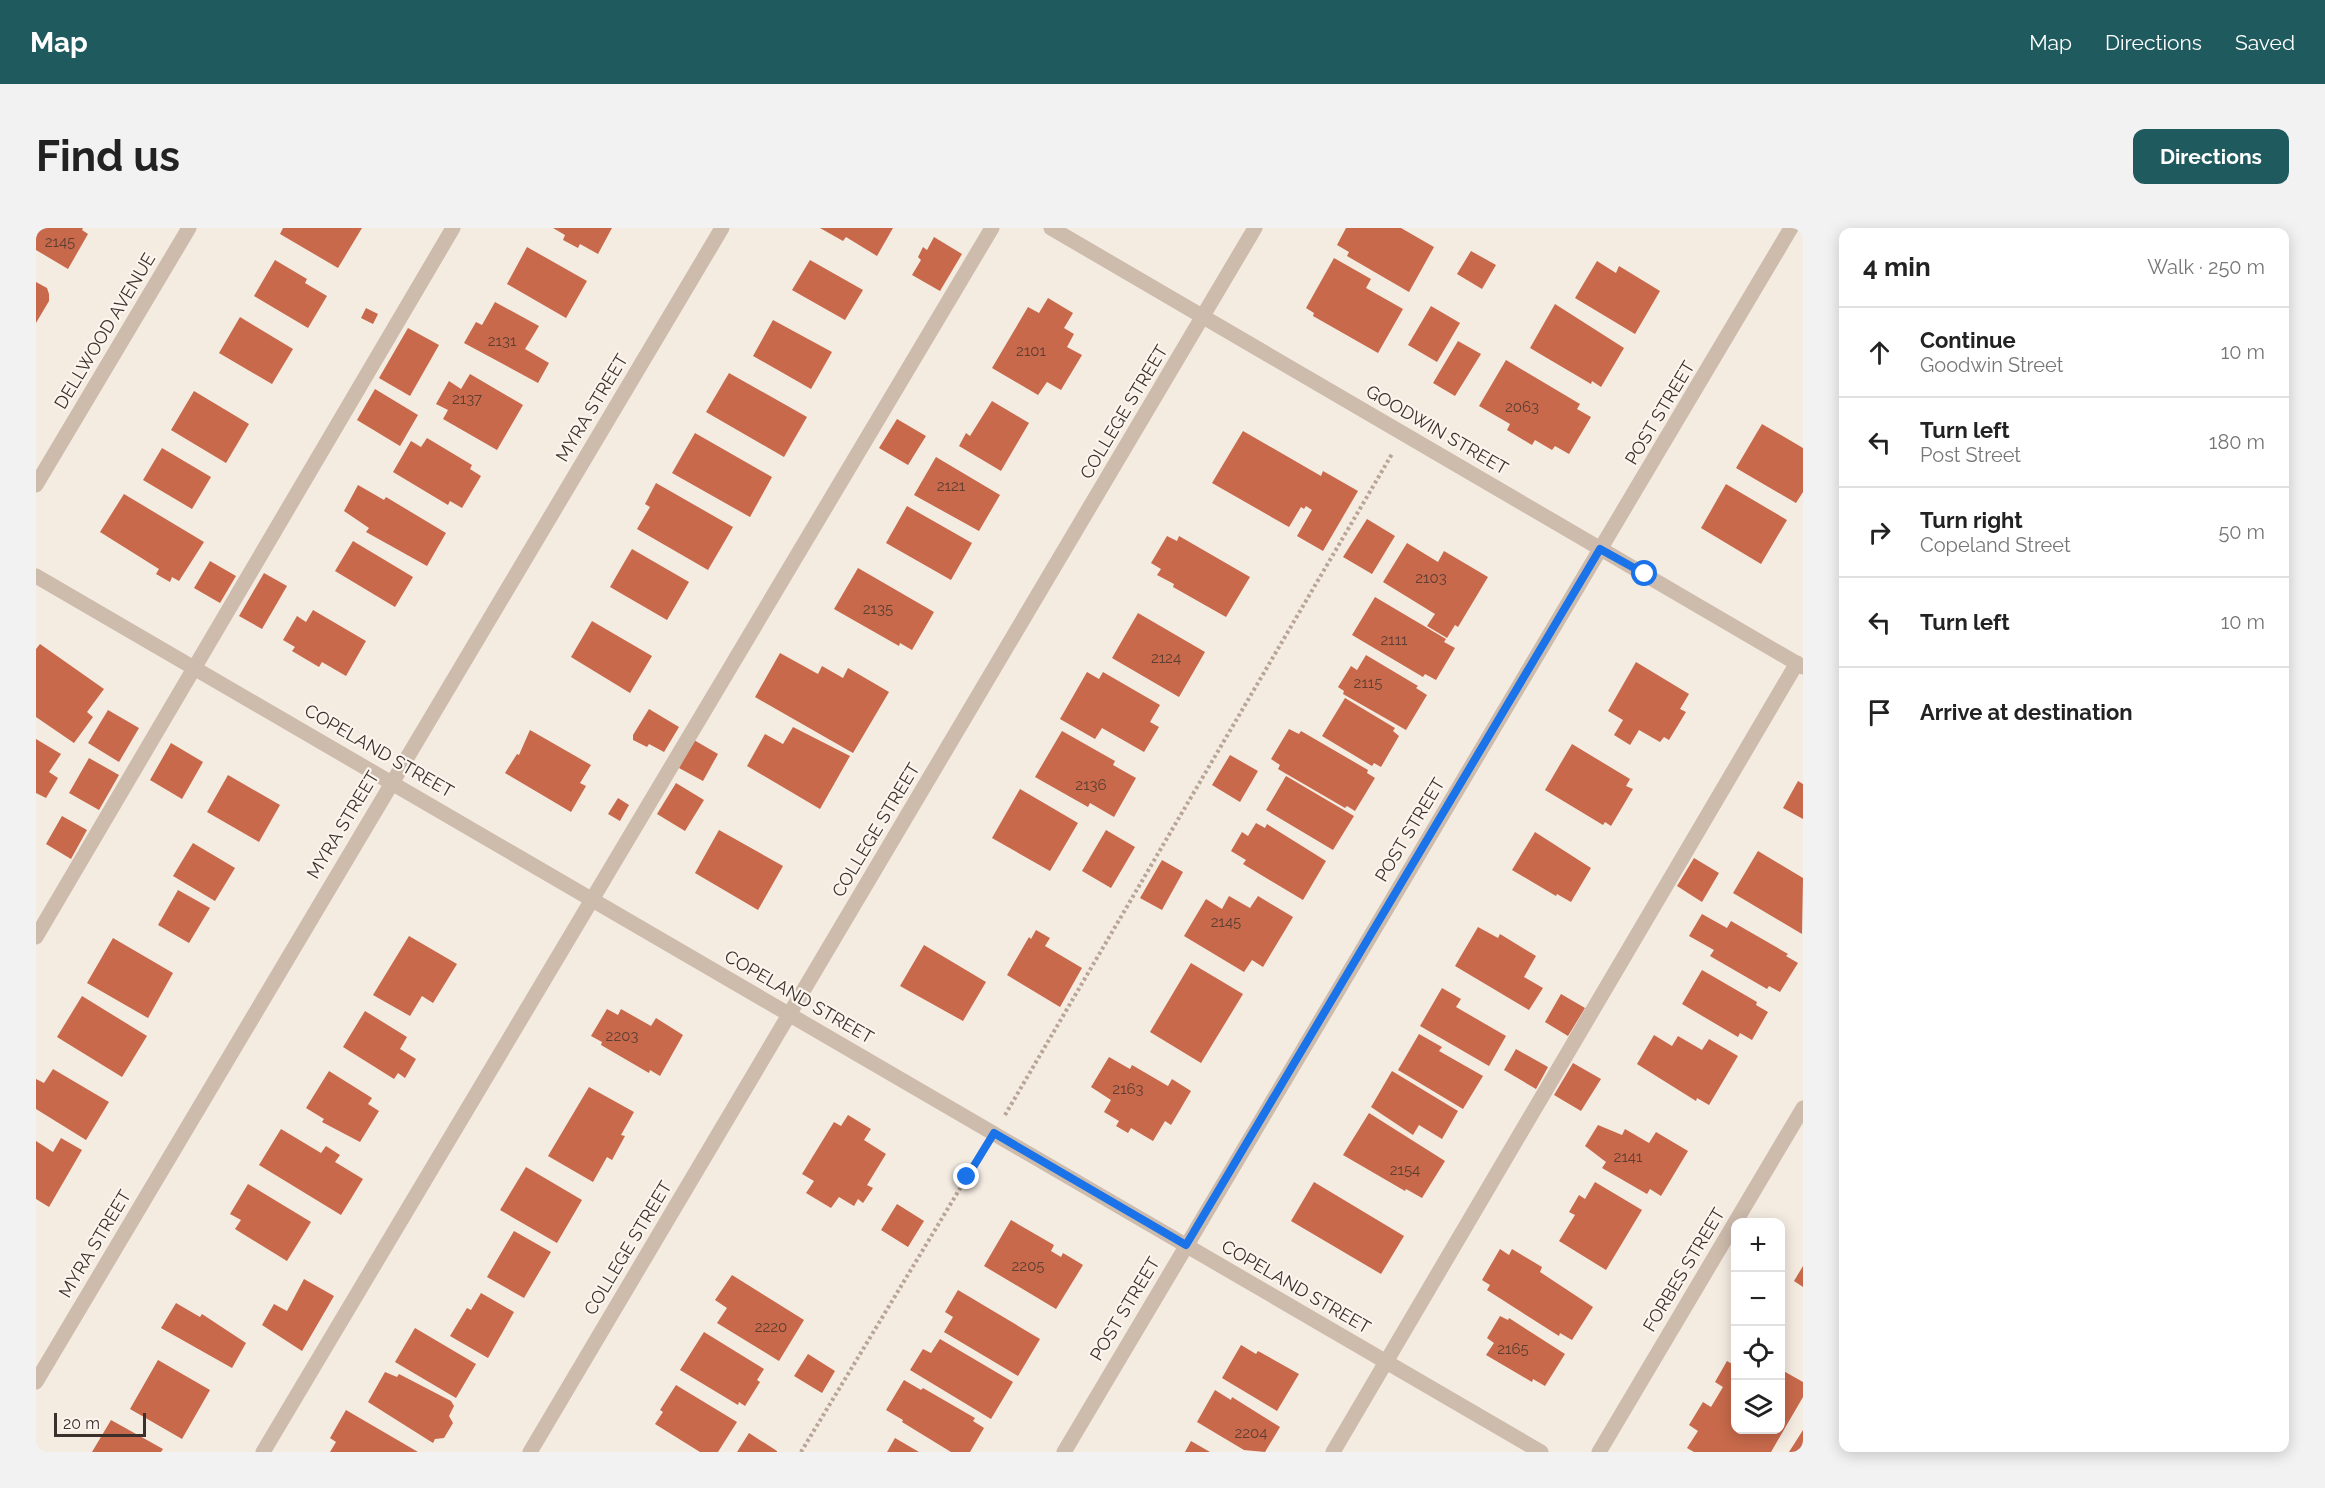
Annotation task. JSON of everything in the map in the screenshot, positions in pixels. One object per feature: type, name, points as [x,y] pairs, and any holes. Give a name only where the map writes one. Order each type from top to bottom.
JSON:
[{"type":"street","name":"DELLWOOD AVENUE","points":[[36,485],[189,228]]},
{"type":"street","points":[[36,937],[453,228]]},
{"type":"street","name":"MYRA STREET","points":[[36,1382],[722,228]]},
{"type":"street","points":[[263,1452],[992,228]]},
{"type":"street","name":"GOODWIN STREET","points":[[1051,228],[1800,665]]},
{"type":"street","name":"COLLEGE STREET","points":[[530,1452],[1255,228]]},
{"type":"street","name":"POST STREET","points":[[1064,1452],[1791,228]]},
{"type":"street","name":"COPELAND STREET","points":[[36,576],[392,781],[1541,1452]]},
{"type":"street","points":[[1333,1452],[1800,665]]},
{"type":"street","name":"FORBES STREET","points":[[1599,1452],[1803,1108]]},
{"type":"path","points":[[801,1452],[994,1133],[1405,433]]},
{"type":"building","points":[[36,228],[83,228],[82,230],[88,234],[68,269],[36,250]]},
{"type":"building","points":[[283,228],[362,228],[338,268],[280,234]]},
{"type":"building","points":[[553,228],[612,228],[598,254],[580,244],[578,248],[563,240],[565,235]]},
{"type":"building","points":[[820,228],[893,228],[877,256],[846,237],[843,241]]},
{"type":"building","points":[[1346,228],[1401,228],[1434,247],[1409,292],[1347,256],[1349,252],[1337,245]]},
{"type":"building","points":[[934,237],[962,254],[940,291],[912,275],[921,260],[918,257],[923,247],[927,250]]},
{"type":"building","points":[[527,247],[587,281],[566,318],[507,284]]},
{"type":"building","points":[[1471,251],[1496,265],[1482,289],[1457,274]]},
{"type":"building","points":[[1334,258],[1371,279],[1366,288],[1403,309],[1378,353],[1313,316],[1314,313],[1306,308]]},
{"type":"building","points":[[275,260],[307,279],[305,283],[327,296],[308,328],[254,296]]},
{"type":"building","points":[[810,260],[863,290],[845,320],[792,290]]},
{"type":"building","points":[[1597,261],[1616,273],[1619,266],[1660,291],[1635,334],[1575,298]]},
{"type":"building","points":[[36,282],[47,288],[49,301],[36,323]]},
{"type":"building","points":[[1048,298],[1073,313],[1064,328],[1074,334],[1067,347],[1082,355],[1061,390],[1047,382],[1038,395],[992,368],[1028,307],[1039,313]]},
{"type":"building","points":[[495,302],[539,326],[525,349],[549,363],[538,383],[464,343],[476,322],[482,325]]},
{"type":"building","points":[[1555,304],[1624,348],[1601,387],[1592,381],[1591,384],[1530,348]]},
{"type":"building","points":[[1431,306],[1460,323],[1437,362],[1408,345]]},
{"type":"building","points":[[366,308],[378,314],[373,324],[361,318]]},
{"type":"building","points":[[240,317],[293,349],[272,384],[219,353]]},
{"type":"building","points":[[773,320],[832,352],[811,389],[753,356]]},
{"type":"building","points":[[408,328],[439,345],[410,396],[379,378]]},
{"type":"building","points":[[1458,341],[1481,354],[1455,396],[1433,383]]},
{"type":"building","points":[[1506,360],[1580,404],[1577,409],[1591,417],[1569,454],[1555,446],[1552,450],[1535,440],[1532,445],[1507,430],[1510,424],[1479,406]]},
{"type":"building","points":[[729,373],[807,417],[784,457],[706,412]]},
{"type":"building","points":[[470,374],[523,405],[497,450],[443,419],[448,410],[436,404],[449,381],[461,389]]},
{"type":"building","points":[[375,389],[418,415],[400,446],[357,420]]},
{"type":"building","points":[[194,391],[249,424],[226,463],[171,430]]},
{"type":"building","points":[[992,401],[1029,423],[1001,471],[959,446],[966,433],[970,436]]},
{"type":"building","points":[[897,419],[926,436],[908,465],[879,448]]},
{"type":"building","points":[[1762,424],[1803,448],[1803,492],[1796,503],[1736,468]]},
{"type":"building","points":[[1243,431],[1321,476],[1323,471],[1358,491],[1323,551],[1297,536],[1312,510],[1306,506],[1304,509],[1301,507],[1289,527],[1212,483]]},
{"type":"building","points":[[695,433],[772,477],[750,517],[672,473]]},
{"type":"building","points":[[427,438],[472,465],[470,469],[481,476],[462,508],[450,501],[448,505],[393,472],[411,441],[421,447]]},
{"type":"building","points":[[162,448],[211,477],[192,509],[143,480]]},
{"type":"building","points":[[936,457],[1000,495],[979,531],[914,495]]},
{"type":"building","points":[[656,483],[733,527],[708,570],[637,529],[650,507],[645,504]]},
{"type":"building","points":[[1726,484],[1787,520],[1761,564],[1701,528]]},
{"type":"building","points":[[358,485],[384,500],[386,497],[446,533],[427,566],[366,532],[369,528],[344,511]]},
{"type":"building","points":[[124,494],[204,542],[179,581],[172,577],[170,582],[156,574],[159,569],[100,532]]},
{"type":"building","points":[[907,506],[972,543],[951,580],[886,543]]},
{"type":"building","points":[[1367,519],[1395,536],[1372,574],[1343,557]]},
{"type":"building","points":[[1167,536],[1177,541],[1179,536],[1250,577],[1226,617],[1173,587],[1174,584],[1157,575],[1161,569],[1151,563]]},
{"type":"building","points":[[353,541],[413,577],[395,607],[335,571]]},
{"type":"building","points":[[1407,543],[1438,562],[1444,551],[1488,577],[1458,627],[1455,625],[1447,638],[1427,626],[1435,614],[1383,582]]},
{"type":"building","points":[[632,549],[689,582],[667,620],[610,587]]},
{"type":"building","points":[[210,561],[236,576],[220,603],[194,588]]},
{"type":"building","points":[[858,568],[934,612],[912,650],[900,643],[899,646],[834,609]]},
{"type":"building","points":[[264,573],[287,586],[262,629],[239,616]]},
{"type":"building","points":[[1375,597],[1446,639],[1444,642],[1455,648],[1436,680],[1425,674],[1423,677],[1352,635]]},
{"type":"building","points":[[313,610],[366,641],[346,676],[322,662],[319,667],[292,651],[295,647],[283,640],[297,616],[306,622]]},
{"type":"building","points":[[1138,613],[1205,652],[1179,697],[1112,658]]},
{"type":"building","points":[[592,621],[652,656],[630,693],[571,657]]},
{"type":"building","points":[[40,644],[104,689],[87,712],[93,717],[74,743],[36,717],[36,649]]},
{"type":"building","points":[[780,653],[818,674],[822,666],[843,678],[848,668],[889,692],[853,753],[755,697]]},
{"type":"building","points":[[1366,655],[1418,686],[1416,688],[1427,695],[1406,730],[1343,694],[1344,691],[1338,687],[1351,666],[1357,670]]},
{"type":"building","points":[[1636,662],[1689,694],[1680,709],[1686,712],[1669,740],[1664,737],[1660,742],[1639,730],[1630,745],[1614,735],[1623,720],[1608,711]]},
{"type":"building","points":[[1087,672],[1099,679],[1103,672],[1160,705],[1150,722],[1159,727],[1144,752],[1102,728],[1095,739],[1060,719]]},
{"type":"building","points":[[1345,698],[1395,728],[1393,731],[1399,736],[1381,767],[1374,763],[1372,766],[1322,736]]},
{"type":"building","points":[[649,709],[679,727],[664,752],[649,744],[647,747],[633,740],[633,735]]},
{"type":"building","points":[[108,710],[139,728],[119,762],[88,743]]},
{"type":"building","points":[[793,727],[850,756],[820,809],[747,766],[765,734],[783,744]]},
{"type":"building","points":[[1289,729],[1299,734],[1301,731],[1368,770],[1367,773],[1375,778],[1355,811],[1347,806],[1345,808],[1278,769],[1280,765],[1271,759]]},
{"type":"building","points":[[530,730],[591,765],[580,783],[586,786],[571,812],[505,773],[517,754],[519,755]]},
{"type":"building","points":[[1062,731],[1115,761],[1113,765],[1136,778],[1114,817],[1090,803],[1088,807],[1035,777]]},
{"type":"building","points":[[36,739],[61,754],[49,772],[58,778],[46,798],[36,793]]},
{"type":"building","points":[[694,740],[718,754],[703,781],[679,768]]},
{"type":"building","points":[[171,743],[203,762],[182,799],[150,780]]},
{"type":"building","points":[[1572,744],[1630,779],[1626,786],[1633,789],[1611,826],[1605,822],[1603,825],[1545,790]]},
{"type":"building","points":[[1230,755],[1258,771],[1240,802],[1212,785]]},
{"type":"building","points":[[89,758],[119,775],[99,810],[69,793]]},
{"type":"building","points":[[228,775],[280,805],[259,842],[207,812]]},
{"type":"building","points":[[1286,776],[1354,816],[1333,850],[1266,810]]},
{"type":"building","points":[[1798,781],[1803,784],[1803,819],[1783,808]]},
{"type":"building","points":[[676,783],[704,800],[685,831],[657,814]]},
{"type":"building","points":[[1020,789],[1078,823],[1050,871],[992,838]]},
{"type":"building","points":[[618,798],[629,805],[620,821],[608,814]]},
{"type":"building","points":[[62,816],[87,830],[71,859],[46,844]]},
{"type":"building","points":[[1256,823],[1265,828],[1267,824],[1326,861],[1303,900],[1243,864],[1246,860],[1231,851],[1242,832],[1248,836]]},
{"type":"building","points":[[719,830],[783,866],[758,910],[695,873]]},
{"type":"building","points":[[1106,830],[1135,847],[1111,888],[1082,871]]},
{"type":"building","points":[[1535,832],[1591,868],[1571,902],[1557,894],[1556,896],[1512,870]]},
{"type":"building","points":[[193,843],[235,868],[215,901],[173,876]]},
{"type":"building","points":[[1758,851],[1803,878],[1802,934],[1733,893]]},
{"type":"building","points":[[1694,858],[1719,873],[1702,902],[1677,886]]},
{"type":"building","points":[[1162,860],[1183,872],[1162,910],[1140,898]]},
{"type":"building","points":[[178,890],[210,908],[189,943],[158,925]]},
{"type":"building","points":[[1229,896],[1250,908],[1258,896],[1293,917],[1263,967],[1252,960],[1244,972],[1184,936],[1206,899],[1222,909]]},
{"type":"building","points":[[1702,914],[1727,928],[1731,921],[1788,954],[1786,956],[1798,963],[1780,992],[1769,986],[1767,989],[1710,956],[1714,950],[1689,936]]},
{"type":"building","points":[[1478,927],[1498,938],[1500,934],[1536,956],[1524,977],[1543,988],[1529,1010],[1455,966]]},
{"type":"building","points":[[1036,930],[1050,938],[1045,946],[1082,968],[1060,1007],[1007,975],[1029,937],[1031,939]]},
{"type":"building","points":[[409,936],[457,964],[433,1003],[422,996],[410,1016],[373,995]]},
{"type":"building","points":[[113,938],[173,973],[148,1018],[87,983]]},
{"type":"building","points":[[924,945],[986,982],[963,1021],[900,986]]},
{"type":"building","points":[[1191,963],[1243,994],[1201,1063],[1150,1032]]},
{"type":"building","points":[[1702,970],[1757,1002],[1756,1005],[1768,1012],[1752,1040],[1740,1033],[1738,1037],[1682,1004]]},
{"type":"building","points":[[1442,988],[1461,999],[1456,1007],[1506,1036],[1489,1066],[1420,1026]]},
{"type":"building","points":[[1561,994],[1585,1008],[1568,1036],[1545,1022]]},
{"type":"building","points":[[82,996],[147,1036],[122,1077],[57,1037]]},
{"type":"building","points":[[607,1009],[618,1015],[621,1009],[651,1026],[656,1018],[683,1035],[660,1076],[650,1070],[649,1073],[601,1045],[602,1042],[591,1036]]},
{"type":"building","points":[[365,1011],[407,1037],[400,1049],[416,1059],[405,1078],[398,1073],[394,1079],[343,1047]]},
{"type":"building","points":[[1419,1034],[1442,1047],[1439,1051],[1483,1076],[1463,1109],[1398,1070]]},
{"type":"building","points":[[1654,1035],[1672,1046],[1678,1036],[1702,1050],[1709,1039],[1738,1056],[1709,1105],[1697,1098],[1696,1101],[1637,1064]]},
{"type":"building","points":[[1516,1049],[1548,1067],[1536,1089],[1504,1070]]},
{"type":"building","points":[[1109,1057],[1130,1069],[1132,1065],[1168,1086],[1172,1079],[1191,1091],[1171,1125],[1165,1121],[1153,1141],[1131,1128],[1128,1133],[1116,1126],[1119,1121],[1104,1112],[1111,1100],[1091,1087]]},
{"type":"building","points":[[1573,1063],[1601,1079],[1581,1111],[1554,1095]]},
{"type":"building","points":[[53,1069],[109,1102],[86,1140],[36,1109],[36,1079],[44,1083]]},
{"type":"building","points":[[329,1071],[372,1098],[368,1104],[379,1111],[360,1142],[322,1122],[324,1119],[306,1108]]},
{"type":"building","points":[[1392,1071],[1458,1111],[1442,1139],[1419,1125],[1413,1135],[1371,1107]]},
{"type":"building","points":[[589,1087],[634,1112],[621,1135],[625,1136],[612,1160],[607,1157],[593,1182],[548,1156]]},
{"type":"building","points":[[1369,1113],[1445,1161],[1422,1198],[1406,1189],[1405,1191],[1343,1155]]},
{"type":"building","points":[[848,1115],[871,1129],[864,1140],[886,1154],[867,1185],[873,1188],[863,1203],[858,1199],[854,1206],[839,1197],[831,1208],[806,1193],[814,1181],[802,1174],[834,1122],[841,1126]]},
{"type":"building","points":[[1598,1125],[1622,1135],[1625,1129],[1649,1143],[1656,1132],[1688,1151],[1661,1196],[1650,1189],[1647,1194],[1602,1168],[1606,1162],[1585,1146]]},
{"type":"building","points":[[281,1129],[321,1153],[326,1146],[340,1155],[335,1162],[363,1179],[341,1215],[259,1165]]},
{"type":"building","points":[[61,1138],[82,1150],[49,1207],[36,1199],[36,1141],[53,1152]]},
{"type":"building","points":[[526,1167],[582,1200],[557,1243],[500,1210]]},
{"type":"building","points":[[1314,1182],[1404,1236],[1381,1274],[1291,1221]]},
{"type":"building","points":[[1595,1182],[1642,1210],[1606,1270],[1559,1241],[1575,1215],[1569,1212],[1579,1195],[1585,1199]]},
{"type":"building","points":[[248,1184],[311,1222],[287,1261],[235,1229],[241,1220],[230,1214]]},
{"type":"building","points":[[897,1204],[924,1221],[908,1247],[881,1230]]},
{"type":"building","points":[[1011,1220],[1054,1245],[1051,1251],[1061,1257],[1063,1253],[1083,1265],[1056,1309],[984,1266]]},
{"type":"building","points":[[514,1231],[551,1252],[524,1298],[487,1277]]},
{"type":"building","points":[[1500,1249],[1509,1255],[1512,1249],[1542,1267],[1540,1272],[1593,1307],[1572,1340],[1560,1333],[1559,1336],[1487,1290],[1490,1285],[1482,1280]]},
{"type":"building","points":[[1803,1266],[1803,1287],[1794,1281]]},
{"type":"building","points":[[732,1275],[804,1320],[779,1361],[717,1323],[727,1308],[715,1300]]},
{"type":"building","points":[[304,1279],[334,1296],[302,1351],[262,1325],[274,1304],[287,1311]]},
{"type":"building","points":[[958,1290],[1040,1339],[1018,1376],[944,1332],[953,1317],[945,1312]]},
{"type":"building","points":[[481,1293],[514,1312],[488,1358],[450,1336],[467,1308],[471,1310]]},
{"type":"building","points":[[176,1303],[200,1317],[202,1314],[246,1343],[232,1368],[161,1328]]},
{"type":"building","points":[[1500,1316],[1508,1320],[1509,1318],[1565,1354],[1545,1386],[1533,1379],[1532,1382],[1486,1355],[1494,1343],[1487,1338]]},
{"type":"building","points":[[415,1328],[476,1364],[456,1398],[395,1362]]},
{"type":"building","points":[[704,1332],[764,1369],[757,1380],[760,1382],[745,1406],[739,1402],[738,1405],[680,1370]]},
{"type":"building","points":[[940,1339],[1013,1382],[991,1419],[910,1370],[923,1349],[931,1353]]},
{"type":"building","points":[[1241,1345],[1256,1354],[1258,1351],[1299,1374],[1277,1411],[1222,1378]]},
{"type":"building","points":[[808,1354],[835,1371],[822,1393],[794,1376]]},
{"type":"building","points":[[158,1360],[210,1390],[182,1439],[130,1409]]},
{"type":"building","points":[[1727,1361],[1731,1363],[1731,1434],[1781,1434],[1771,1452],[1694,1452],[1687,1448],[1698,1431],[1689,1425],[1703,1402],[1711,1407],[1723,1387],[1715,1382]]},
{"type":"building","points":[[385,1372],[397,1377],[399,1374],[451,1401],[454,1406],[449,1416],[453,1423],[444,1438],[435,1439],[433,1443],[368,1402]]},
{"type":"building","points":[[1785,1372],[1803,1382],[1803,1397],[1785,1428]]},
{"type":"building","points":[[904,1380],[921,1390],[923,1388],[975,1418],[973,1421],[984,1428],[970,1452],[951,1452],[886,1410]]},
{"type":"building","points":[[676,1385],[737,1422],[718,1452],[700,1452],[655,1424],[663,1412],[660,1410]]},
{"type":"building","points":[[1215,1390],[1231,1400],[1232,1397],[1280,1427],[1265,1452],[1244,1450],[1197,1422]]},
{"type":"building","points":[[346,1410],[418,1452],[330,1452],[336,1442],[330,1438]]},
{"type":"building","points":[[111,1420],[163,1449],[161,1452],[92,1452]]},
{"type":"building","points":[[1803,1430],[1803,1452],[1789,1452]]},
{"type":"building","points":[[749,1433],[777,1451],[777,1452],[737,1452]]},
{"type":"building","points":[[895,1438],[919,1452],[887,1452]]},
{"type":"building","points":[[1191,1441],[1210,1452],[1185,1452]]},
{"type":"route","points":[[967,1177],[994,1133],[1186,1245],[1600,549],[1645,574]]}]
